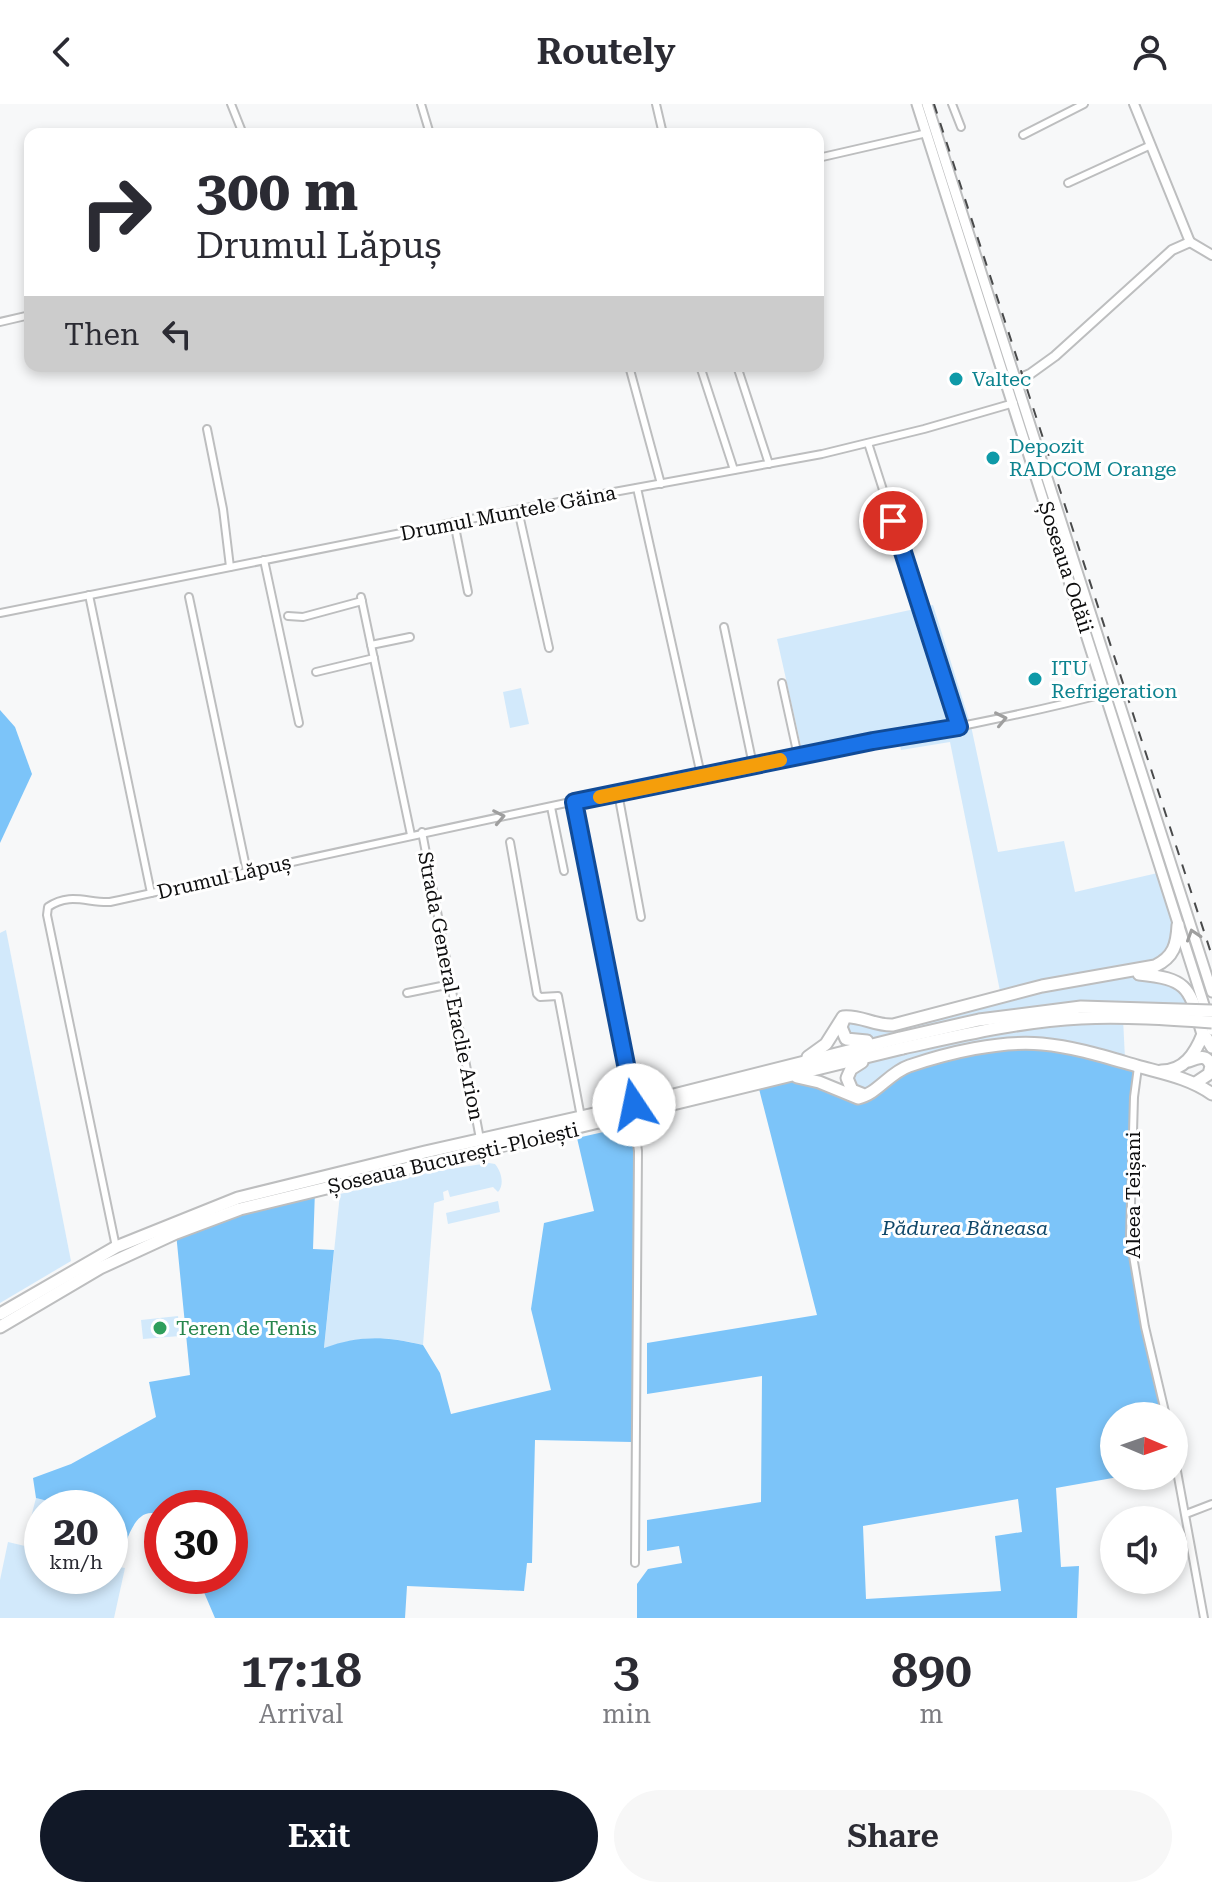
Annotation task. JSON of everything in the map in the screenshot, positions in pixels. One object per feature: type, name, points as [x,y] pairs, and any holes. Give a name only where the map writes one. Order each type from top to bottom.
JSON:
[{"type":"highway","points":[[1178,925],[1177,945],[1162,963],[1127,973],[1042,986],[893,1025],[880,1025],[849,1016],[838,1020],[823,1047],[793,1071],[853,1098],[870,1093],[889,1076],[910,1066],[1006,1044],[1051,1045],[1098,1054],[1195,1082],[1212,1094]]},
{"type":"highway","points":[[1141,969],[1172,975],[1193,991],[1210,1040]]},
{"type":"highway","points":[[1127,973],[1162,977],[1182,986],[1194,1000],[1210,1040]]},
{"type":"highway","name":"Șoseaua București-Ploiești","points":[[0,1327],[112,1262],[240,1209],[793,1071],[979,1020],[1081,1007],[1212,1011]]},
{"type":"highway","points":[[849,1016],[841,1027],[846,1039],[885,1047]]},
{"type":"highway","name":"Șoseaua București-Ploiești","points":[[901,1043],[1080,1018],[1212,1022]]},
{"type":"highway","points":[[1186,1063],[1210,1040]]},
{"type":"highway","points":[[870,1093],[860,1094],[852,1090],[848,1075],[857,1064],[885,1047]]},
{"type":"highway","points":[[1157,1071],[1172,1071],[1201,1057],[1210,1061],[1211,1072],[1195,1082]]},
{"type":"highway","points":[[1195,1082],[1212,1078]]},
{"type":"highway","name":"Șoseaua București-Ploiești","points":[[0,1314],[116,1247],[238,1198],[581,1117],[634,1110]]},
{"type":"main road","name":"Șoseaua Odăii","points":[[917,104],[1107,693],[1210,1040]]},
{"type":"main road","name":"Șoseaua Odăii","points":[[927,104],[1212,992]]},
{"type":"street","points":[[231,104],[241,128]]},
{"type":"street","points":[[421,104],[428,128]]},
{"type":"street","points":[[656,104],[662,128]]},
{"type":"street","points":[[952,104],[961,127]]},
{"type":"street","points":[[1023,135],[1084,104]]},
{"type":"street","points":[[1134,104],[1190,242],[1212,255]]},
{"type":"street","points":[[824,157],[927,133]]},
{"type":"street","points":[[1068,183],[1151,145]]},
{"type":"street","points":[[1016,380],[1055,356],[1172,250],[1190,242]]},
{"type":"street","points":[[0,322],[24,316]]},
{"type":"street","points":[[631,372],[661,484]]},
{"type":"street","points":[[702,372],[734,470]]},
{"type":"street","points":[[739,372],[769,464]]},
{"type":"street","name":"Drumul Muntele Găina","points":[[0,613],[454,522],[769,464],[868,443],[1014,403]]},
{"type":"street","points":[[207,429],[223,509],[230,567]]},
{"type":"street","points":[[868,443],[959,727]]},
{"type":"street","points":[[637,488],[701,775]]},
{"type":"street","points":[[518,510],[549,648]]},
{"type":"street","points":[[454,522],[468,592]]},
{"type":"street","points":[[264,560],[299,723]]},
{"type":"street","points":[[89,595],[151,893]]},
{"type":"street","points":[[189,597],[247,872]]},
{"type":"street","points":[[288,616],[303,617],[362,599],[411,835]]},
{"type":"street","points":[[724,627],[753,765]]},
{"type":"street","points":[[371,645],[410,637]]},
{"type":"street","points":[[316,672],[374,658]]},
{"type":"street","points":[[782,683],[798,756]]},
{"type":"street","name":"Drumul Lăpuș","points":[[116,1247],[47,915],[51,903],[79,897],[97,903],[110,902],[422,832],[873,741],[959,727],[1107,693]]},
{"type":"street","points":[[618,793],[641,917]]},
{"type":"street","points":[[574,802],[634,1110],[638,1151],[635,1563]]},
{"type":"street","points":[[551,807],[564,871]]},
{"type":"street","name":"Strada General Eraclie Arion","points":[[422,832],[480,1140]]},
{"type":"street","name":"Șoseaua București-Ploiești","points":[[510,842],[537,994],[540,997],[558,996],[581,1117]]},
{"type":"street","points":[[407,993],[451,984]]},
{"type":"street","name":"Aleea Teișani","points":[[1138,1067],[1134,1097],[1130,1238],[1163,1402]]},
{"type":"street","points":[[1188,1513],[1212,1504]]},
{"type":"street","points":[[1188,1526],[1204,1618]]},
{"type":"shaded area","points":[[933,605],[971,726],[998,852],[1064,841],[1075,892],[1162,872],[1178,925],[1172,953],[1130,972],[1169,979],[1197,1009],[1081,1007],[883,1041],[849,1040],[844,1020],[880,1025],[1001,996],[950,742],[901,750],[898,737],[803,755],[777,639]]},
{"type":"shaded area","points":[[521,688],[529,724],[510,728],[503,692]]},
{"type":"shaded area","points":[[6,930],[71,1261],[0,1303],[0,933]]},
{"type":"shaded area","points":[[1123,1018],[1125,1059],[870,1093],[852,1090],[851,1069],[857,1064],[982,1031]]},
{"type":"shaded area","points":[[495,1164],[500,1174],[502,1181],[498,1192],[493,1187],[450,1197],[448,1190],[443,1192],[444,1200],[434,1203],[423,1345],[373,1338],[324,1349],[340,1194],[436,1171]]},
{"type":"shaded area","points":[[498,1201],[500,1212],[448,1224],[446,1213]]},
{"type":"shaded area","name":"Teren de Tenis","points":[[178,1316],[180,1336],[143,1339],[141,1320]]},
{"type":"shaded area","points":[[8,1542],[24,1546],[24,1594],[119,1594],[114,1618],[0,1618],[0,1580]]},
{"type":"green space","points":[[0,710],[15,727],[32,774],[0,843]]},
{"type":"green space","name":"Pădurea Băneasa","points":[[1018,1043],[1138,1067],[1130,1238],[1163,1402],[1100,1402],[1100,1480],[1056,1488],[1061,1567],[1079,1566],[1077,1618],[637,1618],[637,1584],[648,1569],[682,1563],[679,1546],[647,1551],[647,1520],[761,1502],[762,1376],[647,1394],[647,1343],[817,1315],[758,1085],[793,1076],[853,1098],[895,1072]],"holes":[[[1018,1499],[1022,1532],[995,1536],[1001,1591],[866,1599],[863,1526]]]},
{"type":"green space","points":[[630,1126],[635,1152],[632,1442],[535,1440],[532,1563],[527,1563],[524,1591],[407,1586],[405,1618],[215,1618],[205,1594],[248,1594],[248,1490],[144,1490],[144,1515],[128,1537],[128,1490],[35,1490],[33,1478],[71,1464],[156,1417],[149,1382],[190,1375],[176,1233],[315,1190],[313,1249],[334,1250],[324,1348],[373,1338],[423,1345],[440,1373],[451,1414],[551,1390],[531,1309],[544,1223],[594,1211],[577,1138]]},
{"type":"railway","points":[[934,104],[1212,956]]},
{"type":"slow traffic","points":[[600,797],[780,760]]},
{"type":"place","name":"Valtec","points":[[956,379]]},
{"type":"place","name":"Depozit RADCOM Orange","points":[[993,458]]},
{"type":"place","name":"ITU Refrigeration","points":[[1035,679]]},
{"type":"place","name":"Teren de Tenis","points":[[160,1328]]},
{"type":"route","points":[[634,1105],[574,802],[873,741],[959,727],[893,521]]}]
